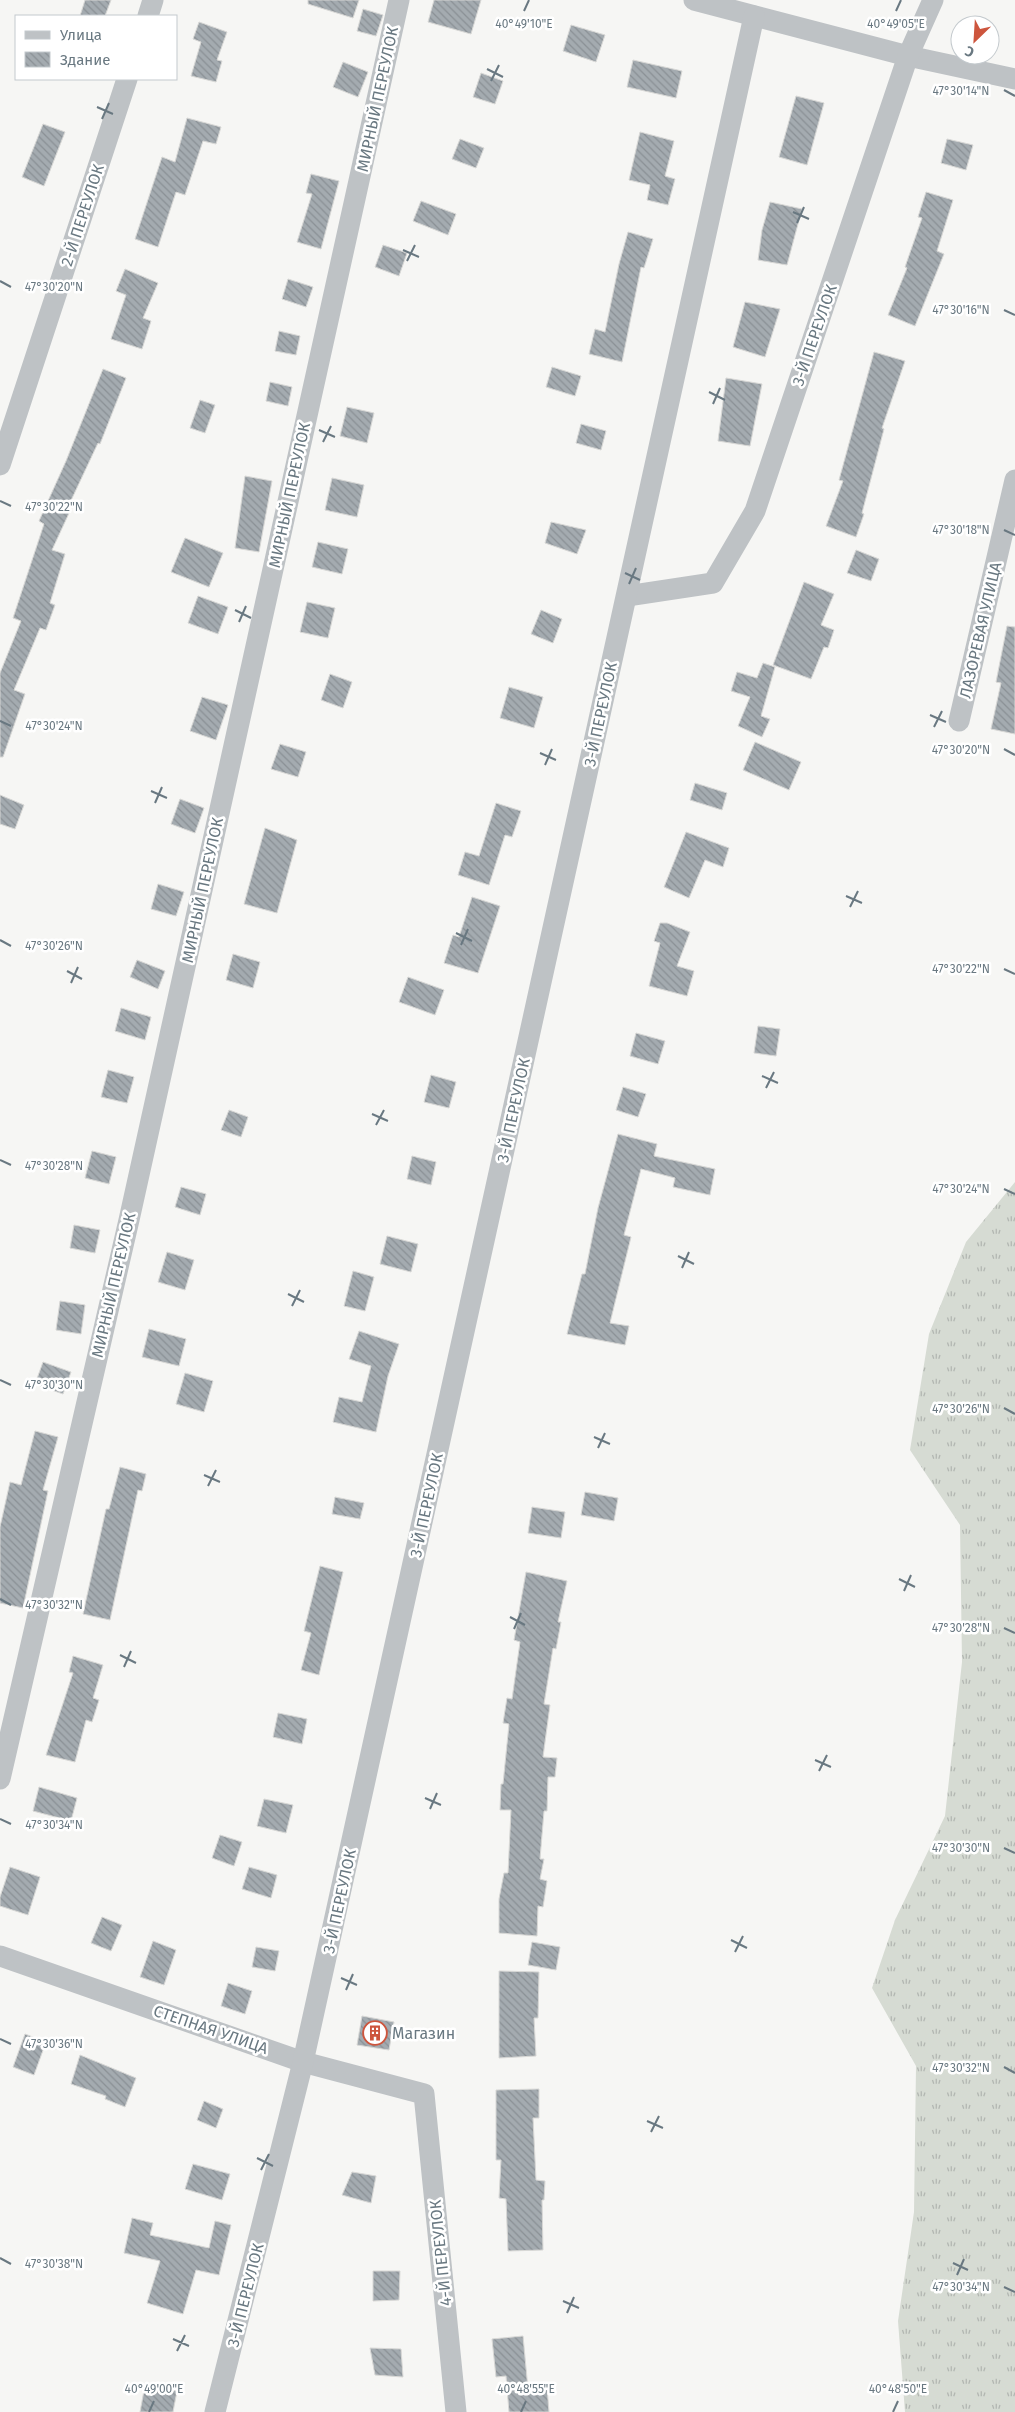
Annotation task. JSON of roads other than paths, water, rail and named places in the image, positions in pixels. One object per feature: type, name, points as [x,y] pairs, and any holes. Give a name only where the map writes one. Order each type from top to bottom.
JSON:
[{"type":"street","points":[[148,15],[153,0]]},
{"type":"street","name":"МИРНЫЙ ПЕРЕУЛОК","points":[[0,1779],[131,1210],[399,0]]},
{"type":"street","points":[[694,0],[908,56],[1015,79]]},
{"type":"street","name":"3-Й ПЕРЕУЛОК","points":[[626,596],[713,583],[755,511],[908,56],[933,0]]},
{"type":"street","name":"3-Й ПЕРЕУЛОК","points":[[215,2412],[304,2062],[754,16]]},
{"type":"street","name":"2-Й ПЕРЕУЛОК","points":[[0,464],[127,80]]},
{"type":"street","name":"ЛАЗОРЕВАЯ УЛИЦА","points":[[959,722],[1015,480]]},
{"type":"street","name":"СТЕПНАЯ УЛИЦА","points":[[0,1956],[304,2062],[424,2094]]},
{"type":"street","name":"4-Й ПЕРЕУЛОК","points":[[424,2094],[456,2412]]},
{"type":"place","name":"Магазин","points":[[375,2033]]}]
